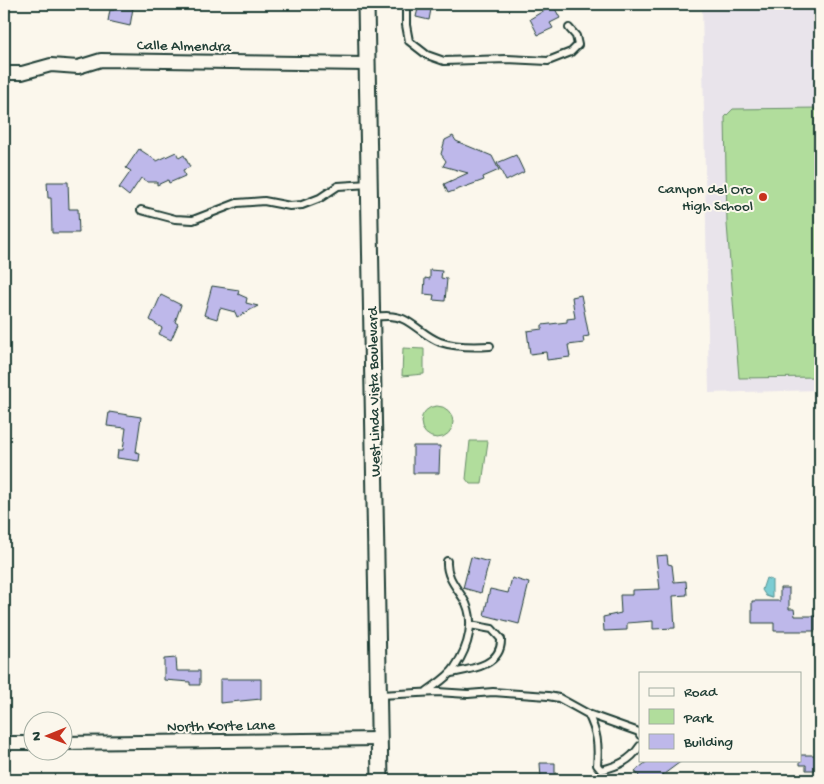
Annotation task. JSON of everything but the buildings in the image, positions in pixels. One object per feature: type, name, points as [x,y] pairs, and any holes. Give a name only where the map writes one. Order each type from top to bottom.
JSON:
[{"type":"street","name":"West Linda Vista Boulevard","points":[[366,4],[380,780]]},
{"type":"street","name":"Calle Almendra","points":[[4,74],[22,73],[51,65],[78,67],[101,60],[366,64]]},
{"type":"street","name":"North Korte Lane","points":[[72,743],[379,739]]},
{"type":"street","points":[[4,743],[22,743]]},
{"type":"lane","points":[[406,4],[406,25],[410,41],[427,55],[444,61],[507,59],[548,61],[571,52],[578,46],[576,36],[569,28]]},
{"type":"lane","points":[[141,210],[175,219],[193,220],[237,203],[264,201],[290,206],[302,205],[320,198],[338,186],[369,184]]},
{"type":"lane","points":[[371,316],[392,316],[404,319],[426,335],[441,342],[475,347],[490,346]]},
{"type":"lane","points":[[425,692],[455,668],[470,633],[470,617],[465,600],[454,585],[446,568],[447,561]]},
{"type":"lane","points":[[450,673],[486,664],[496,658],[501,648],[501,638],[492,629],[470,625]]},
{"type":"lane","points":[[378,695],[425,692],[454,695],[493,692],[548,696],[559,698],[588,714],[639,734]]},
{"type":"lane","points":[[588,714],[597,733],[599,746],[597,764],[601,770],[617,766],[634,756],[639,748]]},
{"type":"shaded area","name":"Canyon del Oro High School","points":[[702,4],[820,4],[820,390],[709,393]]},
{"type":"green space","points":[[820,108],[820,377],[739,378],[727,224],[725,117],[733,109]]},
{"type":"green space","points":[[403,348],[424,349],[424,374],[402,376]]},
{"type":"green space","points":[[437,406],[449,410],[453,422],[449,434],[437,438],[425,434],[421,422],[425,410]]},
{"type":"green space","points":[[470,441],[488,441],[482,484],[470,484],[466,479]]},
{"type":"water","points":[[766,578],[772,580],[772,598],[766,596],[762,590]]},
{"type":"place","name":"Canyon del Oro High School","points":[[763,197]]}]
